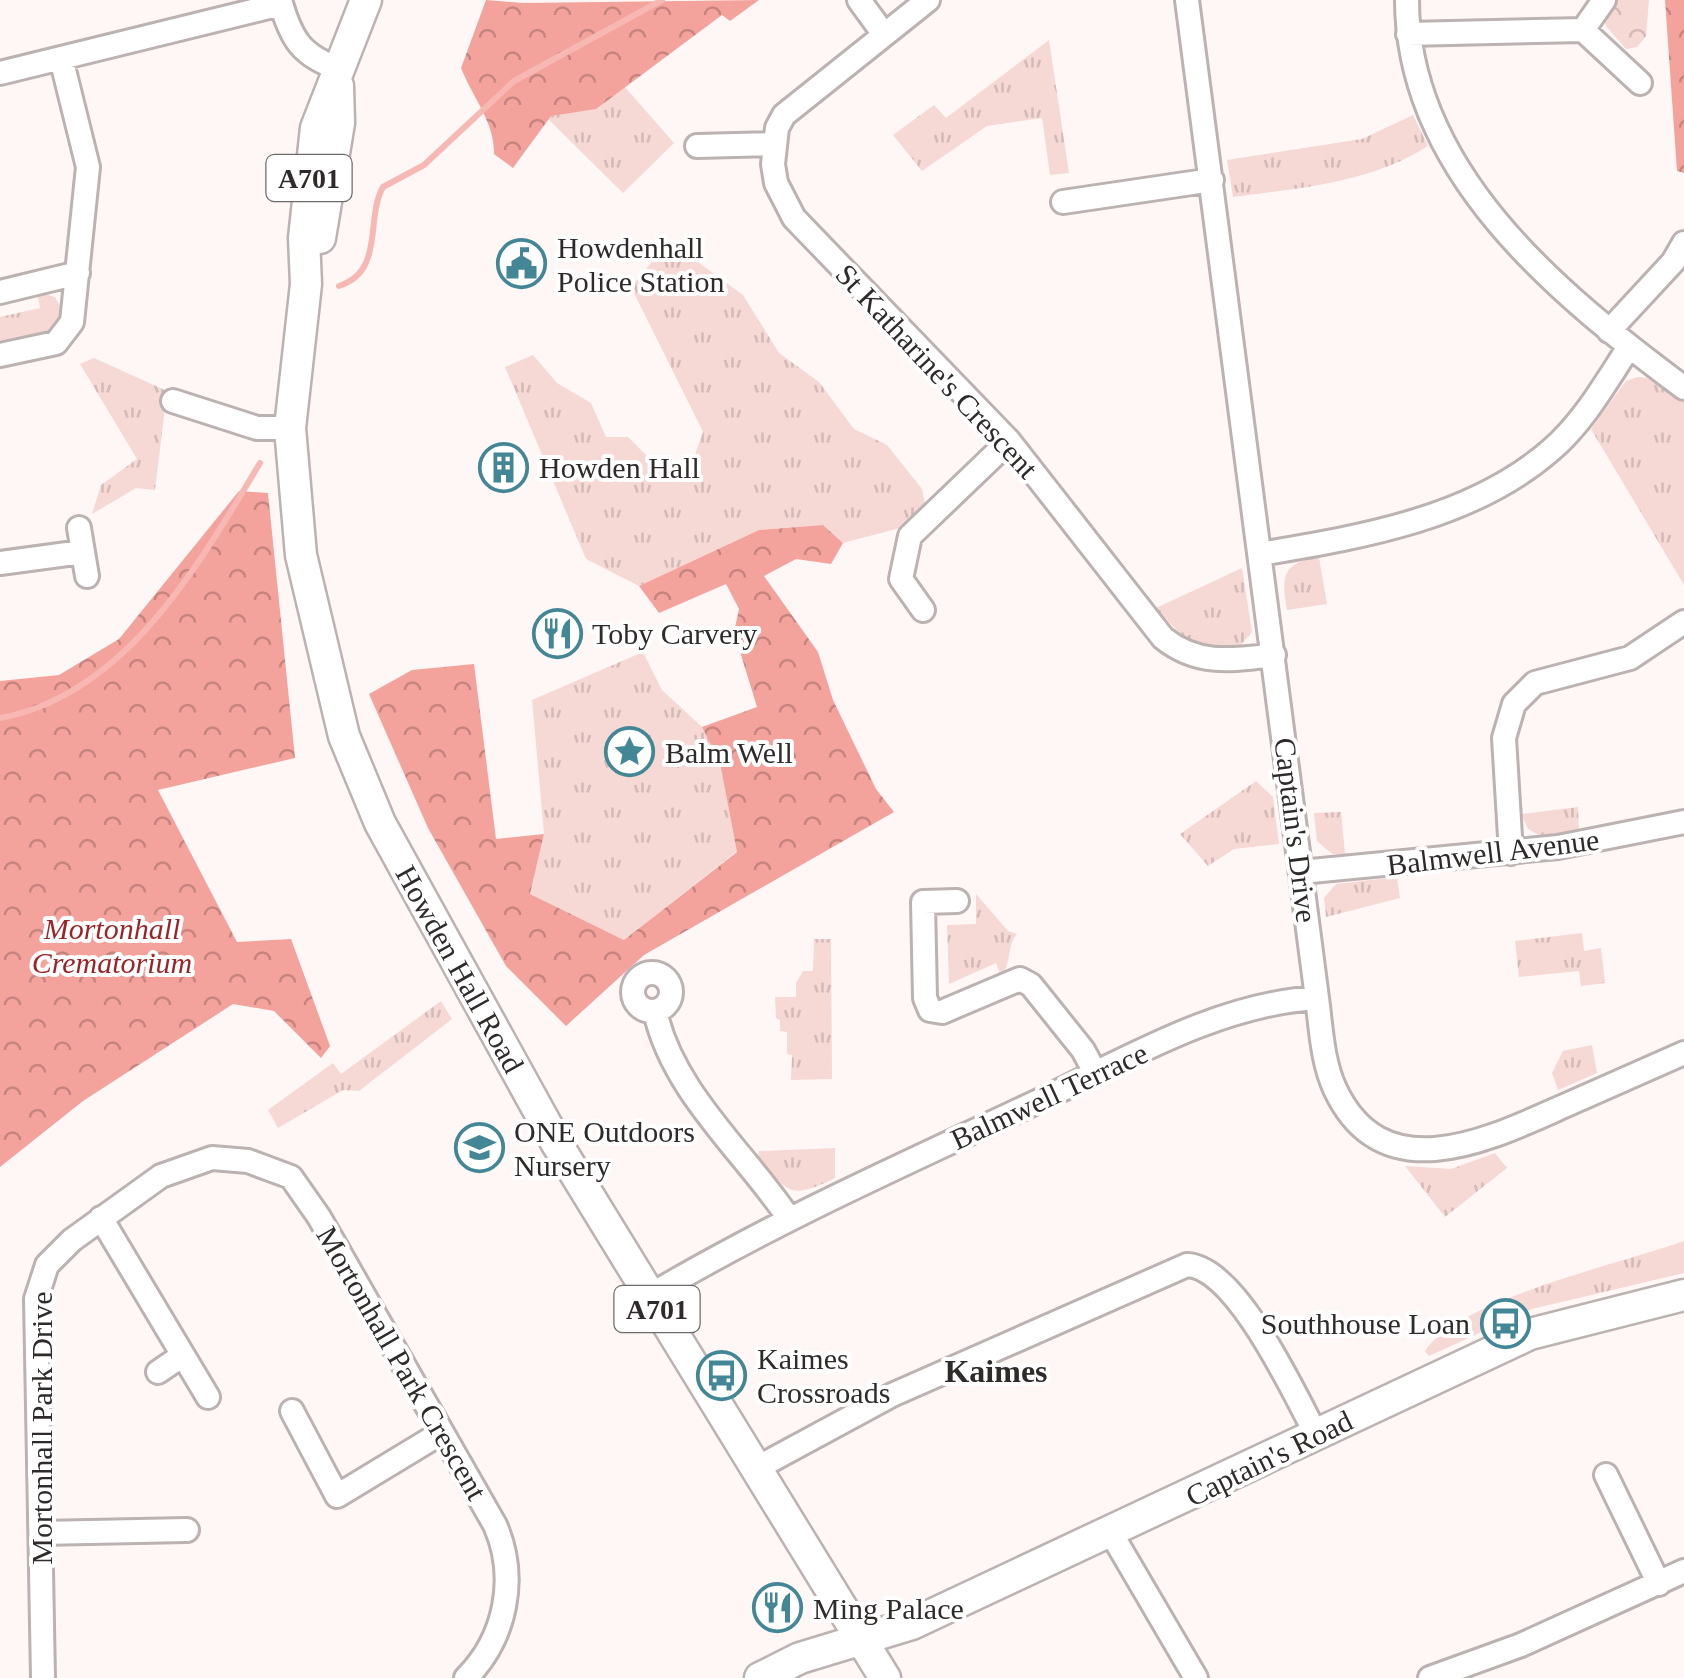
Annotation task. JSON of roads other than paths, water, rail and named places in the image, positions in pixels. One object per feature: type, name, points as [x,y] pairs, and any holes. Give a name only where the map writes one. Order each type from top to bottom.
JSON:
[{"type":"main road","name":"A701","points":[[339,74],[366,0]]},
{"type":"main road","name":"Howden Hall Road","points":[[339,74],[316,128],[304,238],[306,284],[290,428],[301,556],[328,680],[364,786],[476,1000],[649,1296],[860,1637]]},
{"type":"main road","name":"Captain's Road","points":[[760,1678],[800,1658],[912,1624],[1530,1334],[1684,1294]]},
{"type":"main road","name":"A701","points":[[860,1637],[885,1678]]},
{"type":"street","points":[[859,0],[884,33]]},
{"type":"street","points":[[709,141],[773,144],[777,128],[793,103],[928,0]]},
{"type":"street","name":"Captain's Drive","points":[[1187,0],[1317,998],[1327,1064],[1343,1103],[1374,1133],[1423,1150],[1476,1143],[1684,1053]]},
{"type":"street","points":[[1407,0],[1408,34],[1426,101],[1462,175],[1516,243],[1609,330],[1684,388]]},
{"type":"street","points":[[1583,30],[1604,0]]},
{"type":"street","points":[[0,73],[280,2],[298,46],[339,74]]},
{"type":"street","points":[[1408,34],[1583,30],[1640,82]]},
{"type":"street","points":[[0,354],[62,338],[72,322],[88,166],[61,58]]},
{"type":"street","name":"St Katharine's Crescent","points":[[773,144],[776,183],[794,218],[1010,442],[1163,638],[1185,653],[1211,661],[1274,655]]},
{"type":"street","points":[[1063,202],[1212,180]]},
{"type":"street","points":[[1609,330],[1683,247]]},
{"type":"street","points":[[0,292],[78,273]]},
{"type":"street","points":[[1260,554],[1360,537],[1414,522],[1522,473],[1577,422],[1629,347]]},
{"type":"street","points":[[173,401],[257,428],[290,428]]},
{"type":"street","points":[[923,610],[902,579],[910,536],[1010,442]]},
{"type":"street","points":[[0,563],[80,540],[87,576]]},
{"type":"street","points":[[1511,853],[1504,738],[1514,704],[1535,683],[1620,662],[1684,622]]},
{"type":"street","name":"Balmwell Avenue","points":[[1302,872],[1511,853],[1684,822]]},
{"type":"street","points":[[957,902],[924,902],[925,998],[930,1010],[942,1012],[1020,979],[1084,1050],[1096,1074]]},
{"type":"street","name":"Balmwell Terrace","points":[[649,1296],[788,1217],[1096,1074],[1245,1008],[1317,998]]},
{"type":"street","points":[[655,1011],[660,1033],[692,1087],[732,1148],[769,1188],[788,1217]]},
{"type":"street","name":"Mortonhall Park Crescent","points":[[161,1176],[193,1162],[232,1158],[291,1177],[319,1217],[495,1525],[507,1568],[507,1594],[495,1637],[466,1678]]},
{"type":"street","name":"Mortonhall Park Drive","points":[[43,1678],[36,1298],[47,1265],[100,1218],[161,1176]]},
{"type":"street","points":[[100,1218],[208,1397]]},
{"type":"street","points":[[755,1469],[892,1395],[1187,1265],[1199,1265],[1220,1281],[1271,1349],[1317,1436]]},
{"type":"street","points":[[158,1372],[183,1356]]},
{"type":"street","points":[[292,1411],[338,1496],[441,1433]]},
{"type":"street","points":[[1606,1475],[1659,1584]]},
{"type":"street","points":[[41,1533],[187,1530]]},
{"type":"street","points":[[1111,1533],[1196,1678]]},
{"type":"street","points":[[1430,1678],[1521,1645],[1684,1571]]},
{"type":"waterway","points":[[339,286],[363,269],[383,187],[424,165],[514,81],[662,0]]},
{"type":"waterway","points":[[0,718],[45,705],[85,683],[122,654],[185,582],[260,463]]},
{"type":"place","name":"Howdenhall Police Station","points":[[522,264]]},
{"type":"place","name":"Howden Hall","points":[[504,467]]},
{"type":"place","name":"Toby Carvery","points":[[557,633]]},
{"type":"place","name":"Balm Well","points":[[630,752]]},
{"type":"place","name":"ONE Outdoors Nursery","points":[[479,1148]]},
{"type":"place","name":"Southhouse Loan","points":[[1505,1323]]},
{"type":"place","name":"Kaimes Crossroads","points":[[722,1375]]},
{"type":"place","name":"Ming Palace","points":[[778,1608]]},
{"type":"district","name":"Kaimes","points":[[996,1371]]},
{"type":"park label","name":"Mortonhall Crematorium","points":[[112,945]]}]
